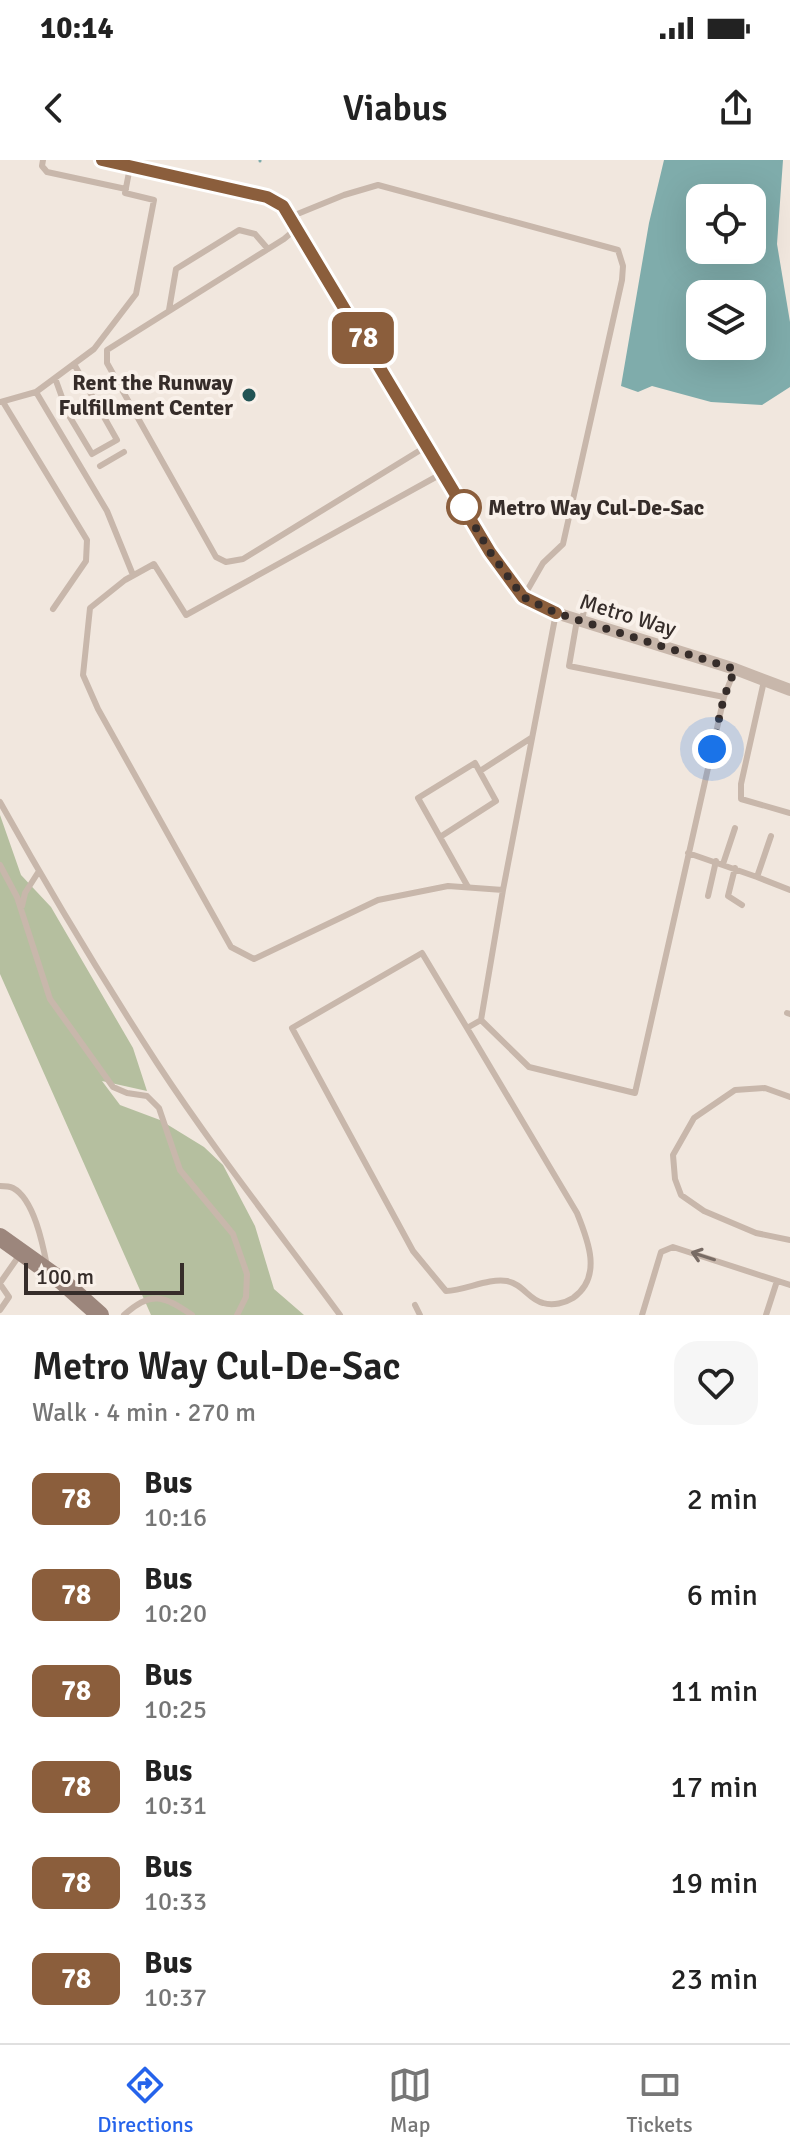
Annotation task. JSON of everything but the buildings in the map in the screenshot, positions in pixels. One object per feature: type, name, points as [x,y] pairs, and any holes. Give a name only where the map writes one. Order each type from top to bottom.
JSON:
[{"type":"main road","points":[[0,1237],[47,1270],[100,1315]]},
{"type":"street","name":"Metro Way","points":[[101,160],[267,197],[283,206],[490,552],[523,597],[556,613],[735,669],[790,690]]},
{"type":"lane","points":[[43,160],[42,166],[47,172],[126,189]]},
{"type":"lane","points":[[53,609],[86,561],[87,540],[1,402],[36,392],[94,349],[136,294],[154,200],[125,193],[132,165]]},
{"type":"lane","points":[[427,446],[243,559],[226,562],[216,557],[107,363],[107,350],[268,249],[294,222],[344,195],[378,185],[618,250],[623,266],[622,280],[563,544],[543,563],[523,597]]},
{"type":"lane","points":[[169,310],[176,269],[239,230],[255,234],[268,249]]},
{"type":"lane","points":[[55,378],[66,409],[92,454],[117,440],[74,364]]},
{"type":"lane","points":[[36,392],[107,511],[133,575]]},
{"type":"lane","points":[[51,418],[66,409]]},
{"type":"lane","points":[[100,466],[124,452]]},
{"type":"lane","points":[[443,473],[186,615],[154,564],[133,575],[90,608],[83,675],[98,709],[231,947],[254,959],[378,900],[448,886],[503,890]]},
{"type":"lane","points":[[587,593],[569,666],[724,697]]},
{"type":"lane","points":[[481,1020],[556,613]]},
{"type":"lane","points":[[481,1020],[529,1067],[635,1093],[724,697],[735,669]]},
{"type":"lane","points":[[764,681],[741,784],[741,799],[790,813]]},
{"type":"lane","points":[[480,771],[531,738]]},
{"type":"lane","points":[[440,837],[496,801],[475,763],[418,798],[468,887]]},
{"type":"lane","points":[[0,802],[158,1063],[340,1315]]},
{"type":"lane","points":[[708,896],[735,828]]},
{"type":"lane","points":[[757,877],[771,836]]},
{"type":"lane","points":[[688,853],[790,890]]},
{"type":"lane","points":[[0,865],[21,909],[50,999],[113,1087],[147,1096],[159,1108],[180,1170],[233,1234],[247,1274],[246,1297],[239,1313]]},
{"type":"lane","points":[[735,868],[728,896],[742,905]]},
{"type":"lane","points":[[21,909],[25,893],[39,871]]},
{"type":"lane","points":[[422,953],[467,1028],[577,1213],[587,1239],[591,1260],[586,1286],[567,1302],[548,1305],[537,1301],[521,1286],[510,1281],[498,1280],[464,1290],[446,1291],[413,1251],[292,1028],[422,953]]},
{"type":"lane","points":[[467,1028],[481,1020]]},
{"type":"lane","points":[[790,1097],[765,1088],[735,1090],[694,1118],[673,1155],[675,1179],[681,1195],[704,1211],[756,1233],[790,1240]]},
{"type":"lane","points":[[0,1186],[14,1188],[25,1202],[41,1233],[47,1270]]},
{"type":"lane","points":[[642,1315],[661,1252],[673,1247],[790,1285]]},
{"type":"lane","points":[[0,1310],[9,1297],[0,1283],[22,1253]]},
{"type":"lane","points":[[766,1315],[777,1281]]},
{"type":"lane","points":[[124,1315],[137,1304],[155,1297],[175,1304],[192,1315]]},
{"type":"lane","points":[[415,1305],[420,1315]]},
{"type":"lane","points":[[548,1305],[550,1315]]},
{"type":"green space","points":[[0,815],[21,875],[51,907],[133,1048],[147,1091],[102,1081],[120,1105],[160,1120],[204,1147],[223,1165],[255,1226],[274,1289],[304,1315],[151,1315],[0,974]]},
{"type":"water","points":[[664,160],[783,160],[777,244],[790,322],[790,387],[762,405],[711,402],[652,386],[638,392],[621,386],[649,223]]},
{"type":"bus line","name":"78","points":[[102,160],[267,197],[283,206],[490,552],[523,597],[556,613]]},
{"type":"place","name":"Rent the Runway Fulfillment Center","points":[[249,395]]},
{"type":"place","name":"Metro Way Cul-De-Sac","points":[[464,507]]},
{"type":"route","points":[[464,507],[459,499],[490,552],[523,597],[556,613],[735,669],[724,697],[712,749]]}]
